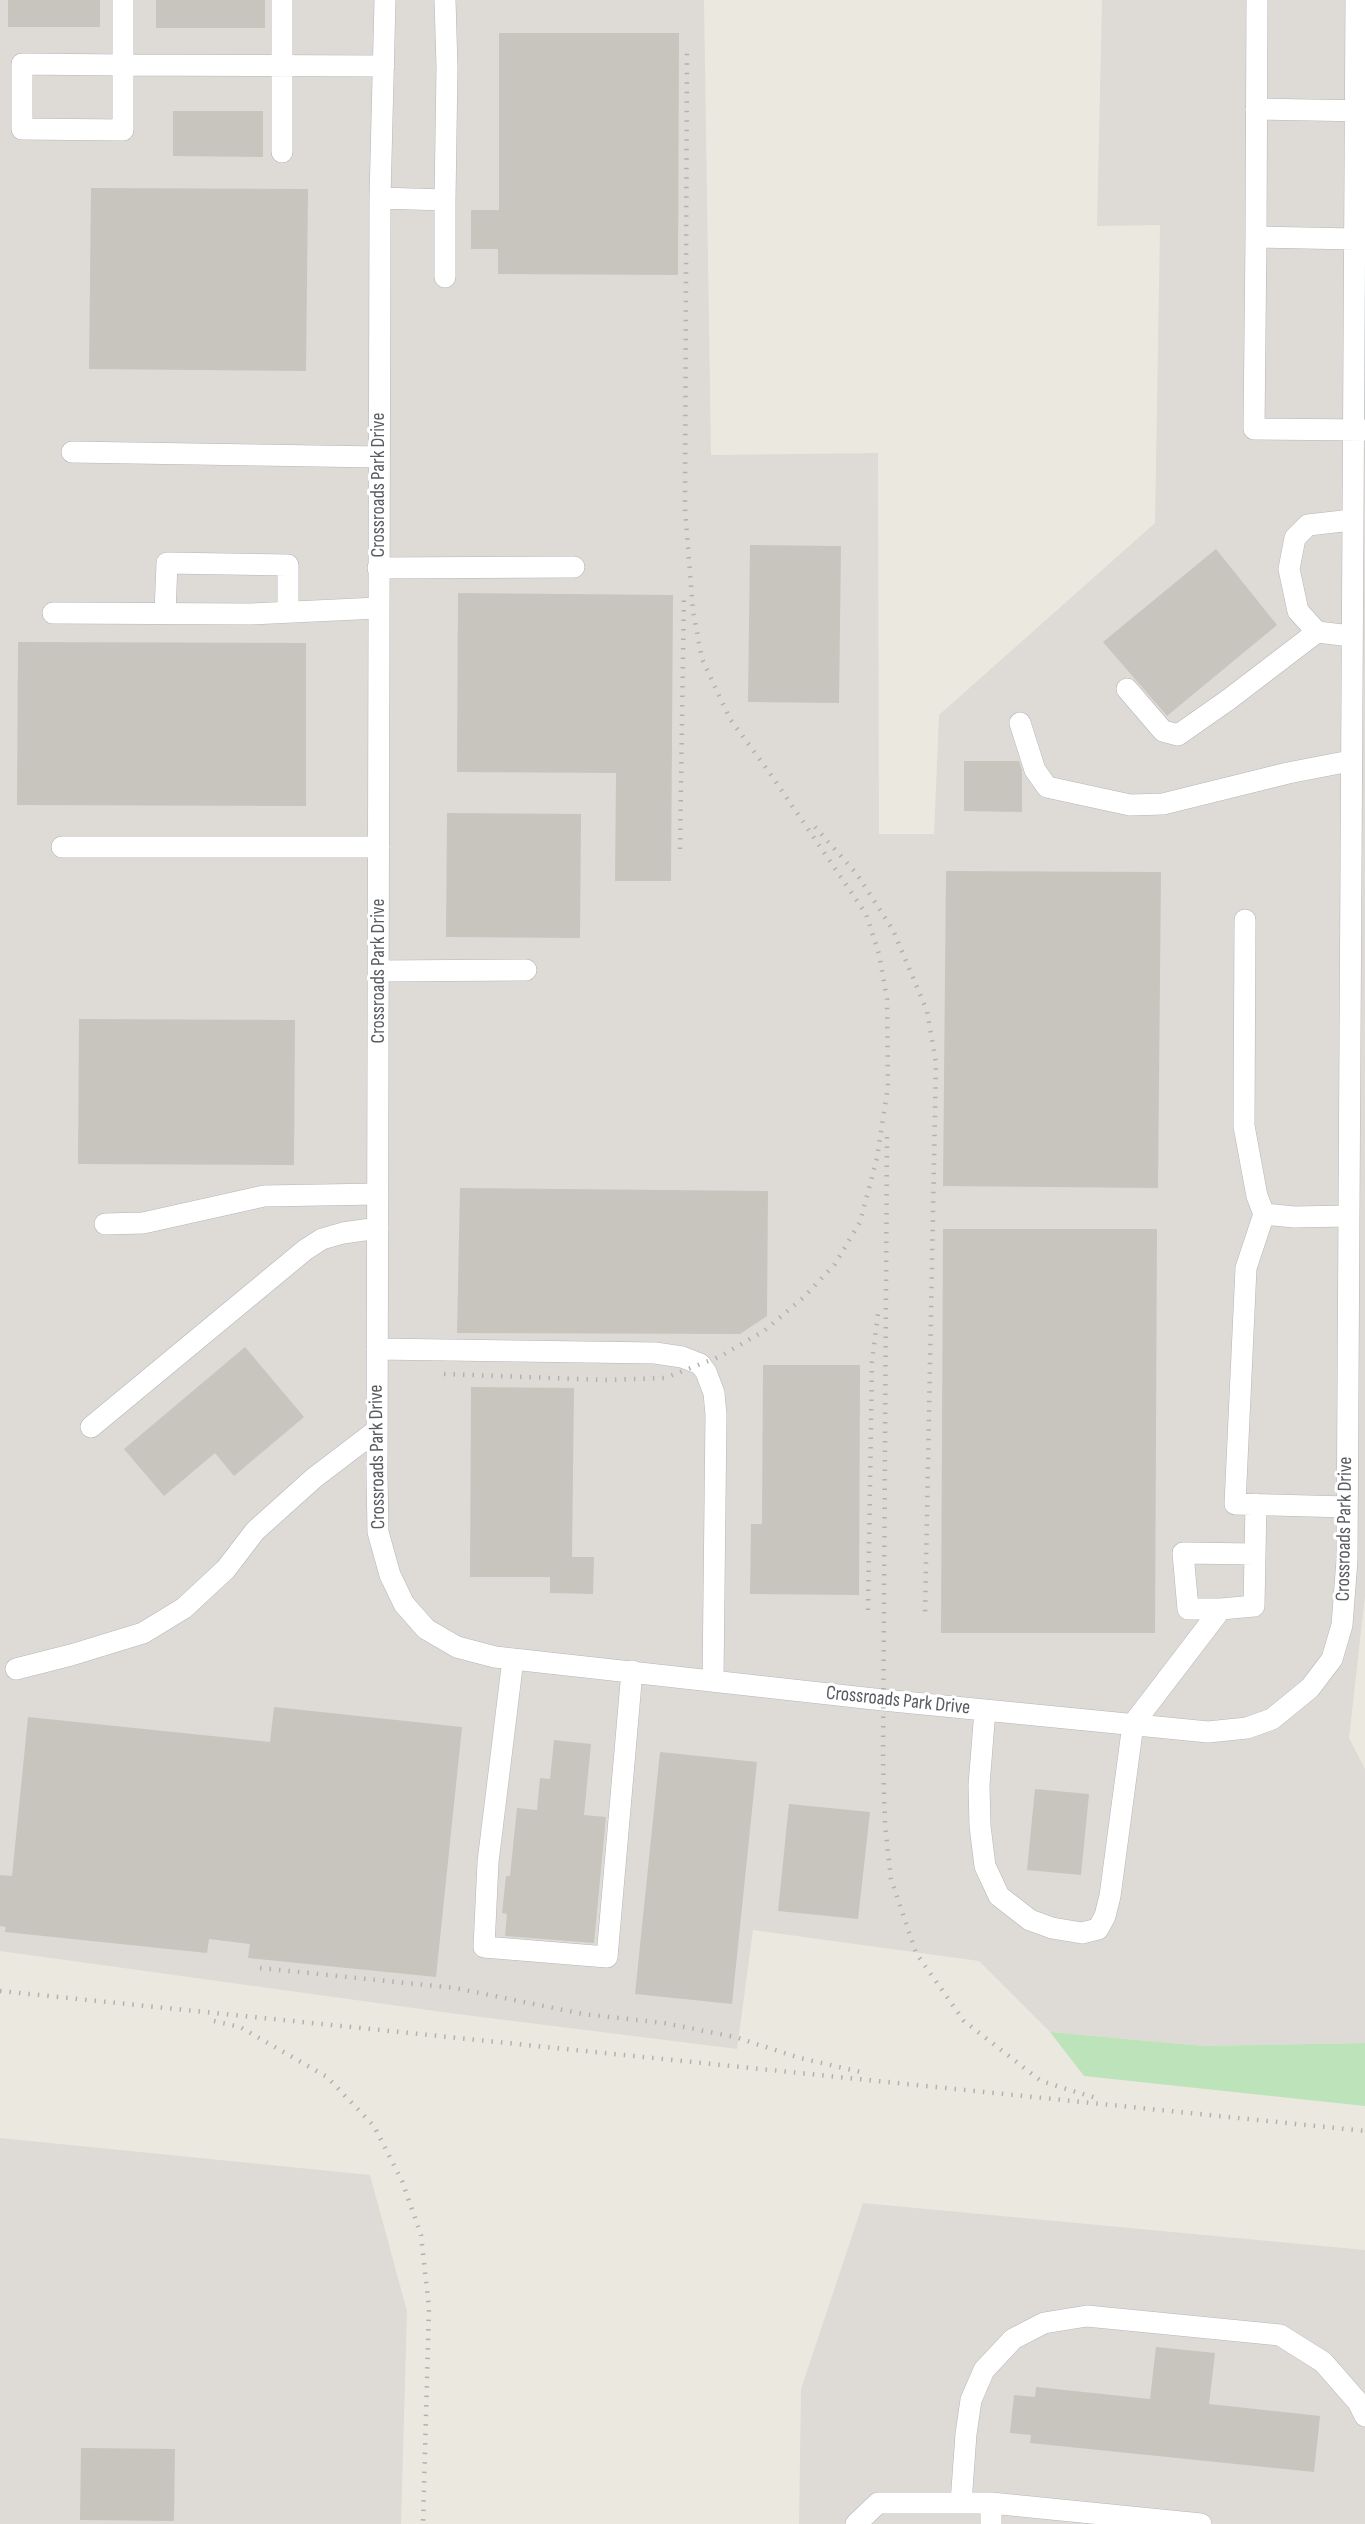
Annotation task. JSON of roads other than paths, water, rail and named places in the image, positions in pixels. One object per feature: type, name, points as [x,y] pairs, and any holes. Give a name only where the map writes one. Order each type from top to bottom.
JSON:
[{"type":"street","points":[[123,0],[123,65],[123,130],[22,129],[22,64],[123,65],[384,66]]},
{"type":"street","points":[[282,0],[282,152]]},
{"type":"street","name":"Crossroads Park Drive","points":[[385,0],[380,198],[377,1430],[378,1532],[390,1575],[404,1604],[426,1629],[457,1647],[513,1659],[1208,1732],[1247,1728],[1272,1719],[1310,1688],[1332,1659],[1342,1625],[1347,1560],[1348,1216],[1358,844],[1350,761],[1352,520],[1359,430],[1354,239],[1360,111],[1356,0]]},
{"type":"street","points":[[445,0],[446,277]]},
{"type":"street","points":[[1257,0],[1254,429],[1359,430]]},
{"type":"street","points":[[1256,109],[1360,111]]},
{"type":"street","points":[[380,198],[445,200]]},
{"type":"street","points":[[1256,237],[1354,239]]},
{"type":"street","points":[[72,452],[379,457]]},
{"type":"street","points":[[1352,520],[1308,525],[1295,538],[1289,569],[1298,610],[1317,632],[1352,636]]},
{"type":"street","points":[[165,613],[167,563],[288,566],[288,612]]},
{"type":"street","points":[[378,568],[574,567]]},
{"type":"street","points":[[53,613],[288,612],[378,608]]},
{"type":"street","points":[[1127,689],[1163,731],[1178,735],[1317,632]]},
{"type":"street","points":[[1020,723],[1035,770],[1047,787],[1130,806],[1163,804],[1288,773],[1350,761]]},
{"type":"street","points":[[62,847],[379,847]]},
{"type":"street","points":[[1245,920],[1244,1126],[1257,1196],[1264,1214],[1246,1268],[1235,1504],[1347,1507]]},
{"type":"street","points":[[379,971],[526,970]]},
{"type":"street","points":[[105,1224],[143,1223],[264,1196],[378,1194]]},
{"type":"street","points":[[1264,1214],[1294,1217],[1348,1216]]},
{"type":"street","points":[[91,1427],[305,1250],[322,1239],[343,1233],[378,1228]]},
{"type":"street","points":[[377,1349],[655,1353],[682,1357],[700,1364],[706,1372],[714,1393],[716,1415],[713,1680]]},
{"type":"street","points":[[16,1669],[71,1656],[143,1632],[184,1608],[226,1569],[255,1530],[314,1478],[377,1430]]},
{"type":"street","points":[[1255,1554],[1183,1553],[1188,1609],[1254,1606],[1256,1504]]},
{"type":"street","points":[[985,1710],[978,1785],[985,1866],[999,1896],[1030,1920],[1053,1928],[1082,1934],[1098,1929],[1105,1916],[1110,1896],[1133,1725],[1221,1609]]},
{"type":"street","points":[[513,1659],[489,1862],[484,1947],[607,1957],[632,1671]]},
{"type":"street","points":[[962,2503],[969,2411],[971,2400],[984,2370],[1013,2340],[1044,2323],[1088,2316],[1280,2335],[1323,2362],[1358,2402],[1365,2416]]},
{"type":"street","points":[[991,2502],[991,2524]]},
{"type":"street","points":[[856,2524],[878,2503],[991,2502],[1201,2524]]},
{"type":"railway","points":[[444,1374],[605,1380],[665,1378],[721,1356],[764,1331],[804,1297],[835,1264],[860,1222],[877,1158],[888,1086],[887,999],[879,954],[866,914],[730,719],[702,659],[693,611],[685,509],[687,50]]},
{"type":"railway","points":[[680,849],[684,593]]},
{"type":"railway","points":[[815,827],[856,873],[893,930],[927,1011],[936,1063],[925,1615]]},
{"type":"railway","points":[[887,1137],[883,1759],[885,1825],[891,1879],[916,1953],[964,2021],[1041,2081],[1096,2098]]},
{"type":"railway","points":[[868,1610],[872,1362],[878,1313]]},
{"type":"railway","points":[[260,1968],[455,1988],[583,2014],[664,2023],[735,2037],[800,2058],[865,2073]]},
{"type":"railway","points":[[0,1991],[1365,2131]]},
{"type":"railway","points":[[214,2021],[240,2027],[327,2077],[374,2126],[402,2181],[421,2235],[429,2308],[423,2524]]}]
